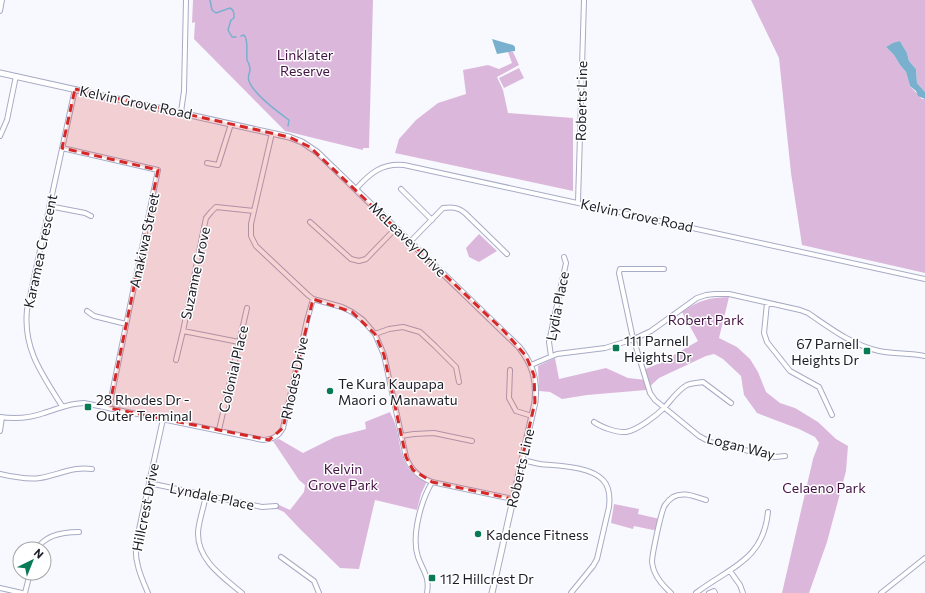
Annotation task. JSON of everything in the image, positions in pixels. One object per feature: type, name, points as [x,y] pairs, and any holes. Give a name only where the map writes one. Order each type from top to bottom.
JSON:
[{"type":"main road","name":"Kelvin Grove Road","points":[[0,73],[272,133]]},
{"type":"main road","name":"McLeavey Drive","points":[[272,133],[296,139],[310,147],[504,331],[519,347],[532,366]]},
{"type":"main road","name":"Roberts Line","points":[[492,593],[512,499],[532,416],[536,391],[532,366]]},
{"type":"street","points":[[0,11],[2,0]]},
{"type":"street","points":[[181,112],[184,91],[186,0]]},
{"type":"street","name":"Roberts Line","points":[[578,202],[584,0]]},
{"type":"street","points":[[0,136],[7,120],[16,76]]},
{"type":"street","name":"Karamea Crescent","points":[[62,406],[32,356],[27,336],[26,323],[27,310],[75,89]]},
{"type":"street","points":[[207,163],[218,165],[231,124]]},
{"type":"street","points":[[272,133],[250,230],[256,246],[299,288],[314,299],[342,307],[352,312],[363,320],[375,334],[384,356],[408,463],[417,474],[432,482],[512,499]]},
{"type":"street","name":"Anakiwa Street","points":[[62,148],[158,170],[108,408]]},
{"type":"street","name":"Kelvin Grove Road","points":[[356,189],[372,173],[385,166],[394,164],[404,165],[925,279]]},
{"type":"street","points":[[401,189],[432,220]]},
{"type":"street","points":[[49,206],[85,213],[91,216]]},
{"type":"street","name":"Suzanne Grove","points":[[176,360],[206,218],[216,207],[254,211]]},
{"type":"street","points":[[410,242],[444,208],[451,207],[459,209],[507,254]]},
{"type":"street","points":[[310,222],[347,257],[355,261],[363,261],[366,259],[396,228]]},
{"type":"street","name":"Lydia Place","points":[[551,356],[549,342],[566,263],[564,256]]},
{"type":"street","name":"Logan Way","points":[[664,269],[620,268],[619,274],[634,340],[650,394],[655,400],[700,436],[710,442],[775,457],[785,456]]},
{"type":"street","points":[[532,366],[551,356],[605,348],[634,340],[651,331],[697,298],[715,294],[729,294],[785,306],[808,313],[847,339],[862,346],[888,353],[925,356]]},
{"type":"street","name":"Rhodes Drive","points":[[1,417],[24,418],[62,406],[84,403],[263,440],[274,438],[280,434],[283,428],[307,320],[314,299]]},
{"type":"street","points":[[767,303],[764,333],[767,342],[790,371],[819,387],[832,415]]},
{"type":"street","name":"Colonial Place","points":[[219,430],[247,308]]},
{"type":"street","points":[[87,311],[94,316],[126,324]]},
{"type":"street","points":[[375,334],[388,329],[403,327],[420,332],[456,367],[459,382]]},
{"type":"street","name":"Suzanne Grove","points":[[183,331],[239,342]]},
{"type":"street","points":[[510,370],[509,398],[516,411],[532,416]]},
{"type":"street","points":[[594,422],[602,427],[625,432],[640,426],[664,407],[682,388],[689,384],[702,382],[731,403]]},
{"type":"street","points":[[0,431],[1,417]]},
{"type":"street","name":"Hillcrest Drive","points":[[148,593],[138,567],[135,551],[163,419]]},
{"type":"street","points":[[401,436],[434,433],[472,441]]},
{"type":"street","points":[[522,460],[591,472],[604,481],[608,488],[610,499],[609,507],[597,559],[594,566],[571,593]]},
{"type":"street","points":[[0,474],[30,479],[40,478],[82,467],[92,469]]},
{"type":"street","points":[[427,593],[428,578],[418,557],[416,543],[421,505],[432,482]]},
{"type":"street","name":"Lyndale Place","points":[[149,483],[262,507],[276,506]]},
{"type":"street","points":[[671,593],[660,582],[652,562],[664,506],[675,496],[685,494],[706,500]]},
{"type":"street","points":[[206,495],[198,532],[200,547],[209,564],[242,593]]},
{"type":"street","points":[[696,593],[730,571],[756,548],[764,534],[768,512]]},
{"type":"street","points":[[43,541],[68,532],[79,532]]},
{"type":"street","points":[[281,557],[314,581],[319,593]]},
{"type":"street","points":[[881,593],[925,558]]},
{"type":"street","points":[[730,571],[740,585],[742,593]]},
{"type":"street","points":[[0,588],[24,593],[28,581]]},
{"type":"street","points":[[709,593],[714,591],[715,593]]},
{"type":"highlighted area","points":[[75,89],[289,137],[310,147],[504,331],[526,356],[534,375],[535,402],[513,499],[432,482],[413,470],[406,457],[384,355],[375,334],[352,312],[313,299],[283,428],[269,440],[109,408],[158,170],[62,148]]},
{"type":"green space","name":"Linklater Reserve","points":[[193,0],[373,0],[369,148],[363,148],[363,150],[285,131],[194,39],[195,22],[192,23]]},
{"type":"green space","points":[[751,0],[925,0],[925,92],[917,83],[916,69],[909,61],[907,53],[900,41],[886,47],[894,55],[906,72],[910,86],[922,99],[925,99],[925,273],[802,245],[791,173],[779,58]]},
{"type":"green space","points":[[508,52],[513,52],[519,65],[497,77],[503,90],[508,113],[573,118],[573,191],[395,153],[399,139],[416,120],[438,103],[466,94],[463,70],[488,65],[499,69],[512,63]]},
{"type":"green space","points":[[519,68],[524,78],[504,88],[499,78]]},
{"type":"green space","points":[[479,234],[497,251],[479,262],[469,257],[466,248]]},
{"type":"green space","points":[[729,297],[719,338],[737,347],[750,359],[758,372],[766,392],[780,403],[795,408],[818,422],[836,439],[848,446],[846,471],[827,542],[809,593],[782,593],[813,459],[819,443],[815,437],[799,429],[757,413],[744,395],[741,376],[723,359],[714,354],[706,356],[659,378],[646,390],[587,395],[562,399],[550,392],[539,391],[538,366],[555,358],[559,379],[606,368],[628,378],[646,380],[643,370],[660,363],[698,341],[682,312],[704,300]]},
{"type":"green space","name":"Kelvin Grove Park","points":[[390,412],[396,425],[401,452],[407,466],[418,477],[427,481],[421,494],[417,510],[375,500],[359,569],[340,568],[284,512],[275,508],[277,504],[290,510],[304,492],[305,485],[299,480],[273,441],[279,439],[303,453],[335,437],[366,429],[365,422]]},
{"type":"green space","points":[[614,504],[639,509],[638,514],[660,519],[658,529],[653,530],[634,526],[633,529],[611,523]]},
{"type":"water","points":[[492,39],[513,45],[515,47],[515,51],[497,54]]},
{"type":"water","points":[[900,41],[907,53],[909,61],[916,69],[917,83],[925,92],[925,99],[918,96],[916,91],[910,86],[906,72],[894,55],[886,47]]},
{"type":"waterway","points":[[210,0],[212,10],[216,13],[230,8],[232,10],[234,13],[234,18],[231,20],[228,30],[232,37],[236,37]]},
{"type":"waterway","points":[[241,36],[244,35],[246,37],[247,60],[250,69],[248,79],[251,86],[266,102],[289,120],[288,126]]},
{"type":"place","name":"111 Parnell Heights Dr","points":[[616,348]]},
{"type":"place","name":"67 Parnell Heights Dr","points":[[867,351]]},
{"type":"place","name":"Te Kura Kaupapa Maori o Manawatu","points":[[330,391]]},
{"type":"place","name":"28 Rhodes Dr - Outer Terminal","points":[[88,407]]},
{"type":"place","name":"Kadence Fitness","points":[[478,534]]},
{"type":"place","name":"112 Hillcrest Dr","points":[[432,578]]},
{"type":"park label","name":"Robert Park","points":[[706,319]]},
{"type":"park label","name":"Celaeno Park","points":[[824,487]]}]
